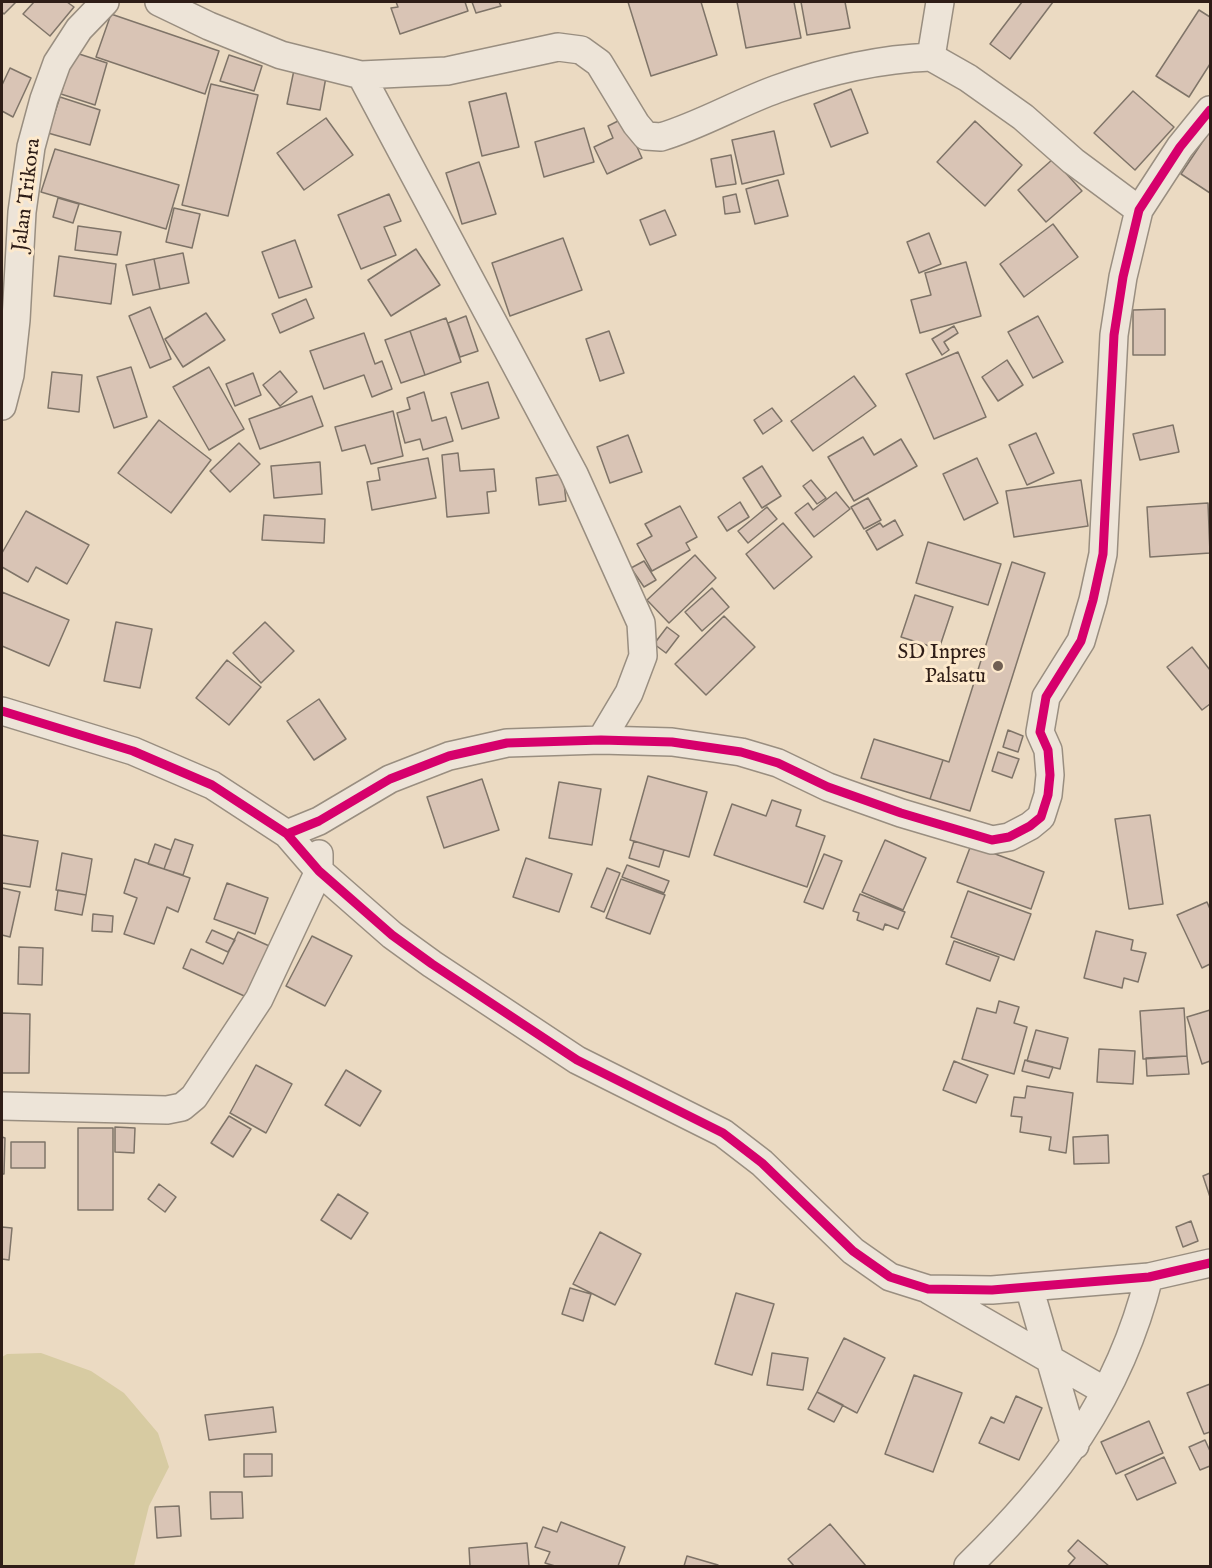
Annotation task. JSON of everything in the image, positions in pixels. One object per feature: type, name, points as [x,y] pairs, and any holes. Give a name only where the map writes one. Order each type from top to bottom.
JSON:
[{"type":"street","name":"Jalan Trikora","points":[[2,406],[10,375],[16,320],[21,212],[31,147],[57,63],[79,29],[105,2]]},
{"type":"street","points":[[159,2],[209,26],[281,55],[361,75],[447,71],[558,47],[581,50],[599,63],[636,124],[646,136],[661,137],[776,90],[816,77],[873,62],[931,57],[968,78],[1023,117],[1074,161],[1139,210]]},
{"type":"street","points":[[931,57],[940,2]]},
{"type":"street","points":[[361,75],[574,474],[641,622],[643,656],[629,693],[601,740]]},
{"type":"street","points":[[287,834],[319,821],[390,779],[450,756],[507,743],[601,740],[672,742],[741,752],[778,763],[828,787],[901,813],[992,840],[1009,837],[1030,826],[1041,817],[1048,795],[1050,775],[1047,750],[1040,732],[1046,697],[1081,641],[1103,554],[1114,335],[1123,277],[1139,210],[1180,147],[1210,110]]},
{"type":"street","points":[[2,711],[133,751],[212,785],[287,834],[319,872],[392,935],[432,964],[567,1053],[723,1133],[762,1163],[853,1251],[890,1277],[928,1289],[1105,1391]]},
{"type":"street","points":[[2,1106],[166,1110],[182,1107],[194,1096],[259,999],[319,872],[319,821]]},
{"type":"street","points":[[928,1289],[992,1290],[1149,1277],[1210,1263]]},
{"type":"street","points":[[968,1566],[1030,1503],[1075,1445],[1129,1344],[1141,1311],[1149,1277]]},
{"type":"street","points":[[1029,1287],[1075,1445]]},
{"type":"shaded area","points":[[41,1353],[91,1371],[124,1393],[158,1433],[169,1467],[149,1506],[134,1566],[2,1566],[2,1357],[7,1354]]},
{"type":"building","points":[[2,2],[16,2],[4,14]]},
{"type":"building","points":[[34,2],[67,2],[74,7],[50,36],[23,14]]},
{"type":"building","points":[[396,2],[465,2],[468,11],[400,34],[391,8],[398,7]]},
{"type":"building","points":[[472,2],[499,2],[501,6],[476,13]]},
{"type":"building","points":[[628,2],[701,2],[717,55],[651,76]]},
{"type":"building","points":[[737,2],[794,2],[801,38],[746,48]]},
{"type":"building","points":[[801,2],[845,2],[850,28],[807,35]]},
{"type":"building","points":[[1022,2],[1053,2],[1010,59],[990,44]]},
{"type":"building","points":[[1199,10],[1210,17],[1210,64],[1189,97],[1156,76]]},
{"type":"building","points":[[111,14],[219,51],[205,94],[96,57]]},
{"type":"building","points":[[73,52],[107,63],[95,105],[61,94]]},
{"type":"building","points":[[229,55],[262,66],[254,91],[220,81]]},
{"type":"building","points":[[10,68],[31,78],[13,117],[2,111],[2,85]]},
{"type":"building","points":[[294,70],[326,77],[320,110],[287,104]]},
{"type":"building","points":[[211,84],[258,95],[228,216],[182,205]]},
{"type":"building","points":[[851,89],[868,133],[831,147],[814,104]]},
{"type":"building","points":[[1133,91],[1174,127],[1135,170],[1094,133]]},
{"type":"building","points":[[506,93],[519,147],[482,156],[469,102]]},
{"type":"building","points":[[60,97],[100,110],[90,145],[48,133]]},
{"type":"building","points":[[326,118],[353,155],[304,190],[277,153]]},
{"type":"building","points":[[624,118],[642,158],[607,174],[594,147],[613,138],[608,126]]},
{"type":"building","points":[[975,121],[1022,165],[985,206],[937,162]]},
{"type":"building","points":[[584,128],[594,162],[544,177],[535,142]]},
{"type":"building","points":[[774,131],[784,174],[742,184],[732,140]]},
{"type":"building","points":[[1210,133],[1210,193],[1181,174]]},
{"type":"building","points":[[55,149],[179,185],[166,229],[41,192]]},
{"type":"building","points":[[731,155],[736,184],[716,187],[711,159]]},
{"type":"building","points":[[1053,159],[1082,191],[1046,222],[1018,190]]},
{"type":"building","points":[[479,162],[496,214],[462,224],[446,173]]},
{"type":"building","points":[[778,180],[788,216],[755,224],[746,189]]},
{"type":"building","points":[[389,194],[401,221],[384,227],[396,255],[361,269],[338,215]]},
{"type":"building","points":[[736,194],[740,212],[725,214],[723,197]]},
{"type":"building","points":[[58,198],[79,204],[73,223],[53,217]]},
{"type":"building","points":[[174,208],[200,214],[192,248],[166,242]]},
{"type":"building","points":[[665,210],[676,235],[650,245],[640,220]]},
{"type":"building","points":[[1053,224],[1078,257],[1024,297],[1000,264]]},
{"type":"building","points":[[78,226],[121,232],[117,255],[75,250]]},
{"type":"building","points":[[929,233],[941,264],[919,273],[907,242]]},
{"type":"building","points":[[563,238],[582,290],[510,316],[492,263]]},
{"type":"building","points":[[295,240],[312,287],[279,298],[262,252]]},
{"type":"building","points":[[416,249],[440,285],[391,316],[368,280]]},
{"type":"building","points":[[183,253],[189,283],[160,289],[154,259]]},
{"type":"building","points":[[59,256],[116,264],[111,304],[54,296]]},
{"type":"building","points":[[154,259],[160,289],[133,295],[126,265]]},
{"type":"building","points":[[966,262],[981,316],[920,333],[911,300],[931,295],[925,273]]},
{"type":"building","points":[[306,299],[314,318],[280,333],[272,314]]},
{"type":"building","points":[[150,307],[171,359],[150,368],[129,316]]},
{"type":"building","points":[[1165,309],[1165,355],[1133,355],[1133,310]]},
{"type":"building","points":[[206,313],[225,340],[183,367],[165,339]]},
{"type":"building","points":[[466,316],[478,351],[460,357],[448,323]]},
{"type":"building","points":[[1038,316],[1063,362],[1033,378],[1008,332]]},
{"type":"building","points":[[446,318],[461,362],[425,375],[410,331]]},
{"type":"building","points":[[954,326],[958,333],[944,342],[949,350],[942,355],[932,339]]},
{"type":"building","points":[[410,331],[425,375],[401,383],[385,340]]},
{"type":"building","points":[[609,331],[624,373],[600,381],[586,339]]},
{"type":"building","points":[[364,333],[375,364],[382,361],[392,389],[372,397],[364,375],[324,389],[310,351]]},
{"type":"building","points":[[958,352],[986,417],[934,439],[906,374]]},
{"type":"building","points":[[1007,360],[1023,385],[998,401],[982,377]]},
{"type":"building","points":[[131,367],[147,417],[114,428],[97,377]]},
{"type":"building","points":[[209,367],[244,429],[209,450],[173,387]]},
{"type":"building","points":[[280,371],[297,392],[280,406],[263,385]]},
{"type":"building","points":[[52,372],[82,375],[79,412],[48,408]]},
{"type":"building","points":[[253,373],[261,395],[235,406],[226,384]]},
{"type":"building","points":[[854,376],[876,406],[813,451],[791,421]]},
{"type":"building","points":[[488,382],[499,418],[462,429],[451,393]]},
{"type":"building","points":[[424,392],[432,421],[446,417],[453,441],[423,450],[420,439],[405,443],[397,413],[410,409],[407,398]]},
{"type":"building","points":[[312,396],[323,426],[260,449],[249,419]]},
{"type":"building","points":[[772,408],[782,421],[763,434],[754,420]]},
{"type":"building","points":[[393,411],[403,456],[371,464],[365,445],[342,451],[335,427]]},
{"type":"building","points":[[159,420],[211,460],[171,513],[118,473]]},
{"type":"building","points":[[1173,425],[1179,452],[1140,460],[1133,434]]},
{"type":"building","points":[[1036,433],[1054,473],[1027,485],[1009,445]]},
{"type":"building","points":[[628,435],[642,472],[610,483],[597,447]]},
{"type":"building","points":[[863,437],[874,455],[901,439],[917,466],[854,501],[828,457]]},
{"type":"building","points":[[239,443],[260,464],[230,492],[210,471]]},
{"type":"building","points":[[458,453],[460,471],[494,469],[496,491],[487,492],[489,513],[447,517],[442,455]]},
{"type":"building","points":[[428,458],[436,498],[372,510],[367,482],[380,480],[378,468]]},
{"type":"building","points":[[977,458],[998,503],[964,520],[943,474]]},
{"type":"building","points":[[320,462],[322,494],[274,498],[271,466]]},
{"type":"building","points":[[762,466],[781,496],[762,508],[743,478]]},
{"type":"building","points":[[563,474],[566,501],[539,505],[536,478]]},
{"type":"building","points":[[811,480],[826,498],[817,504],[803,486]]},
{"type":"building","points":[[1081,480],[1088,526],[1014,537],[1006,491]]},
{"type":"building","points":[[836,492],[850,509],[814,537],[795,513],[808,503],[813,510]]},
{"type":"building","points":[[868,498],[881,520],[864,529],[851,507]]},
{"type":"building","points":[[740,502],[749,517],[727,531],[718,517]]},
{"type":"building","points":[[1208,503],[1210,553],[1150,557],[1147,507]]},
{"type":"building","points":[[680,506],[697,537],[686,543],[690,550],[652,571],[637,544],[652,536],[645,524]]},
{"type":"building","points":[[767,507],[777,519],[748,543],[738,531]]},
{"type":"building","points":[[26,511],[89,545],[67,584],[36,567],[28,582],[2,567],[2,553]]},
{"type":"building","points":[[264,515],[325,519],[324,543],[262,540]]},
{"type":"building","points":[[895,520],[903,535],[877,550],[866,531],[880,523],[883,527]]},
{"type":"building","points":[[783,523],[812,557],[774,589],[746,554]]},
{"type":"building","points":[[928,542],[1001,564],[988,605],[916,583]]},
{"type":"building","points":[[695,555],[716,578],[669,623],[647,600]]},
{"type":"building","points":[[644,561],[656,580],[644,587],[631,568]]},
{"type":"building","name":"SD Inpres Palsatu","points":[[1012,562],[1045,573],[970,811],[930,799],[943,760],[949,762]]},
{"type":"building","points":[[712,588],[729,607],[702,631],[685,612]]},
{"type":"building","points":[[2,592],[69,620],[49,666],[2,646]]},
{"type":"building","points":[[915,595],[953,607],[939,649],[901,637]]},
{"type":"building","points":[[724,616],[755,647],[706,695],[675,664]]},
{"type":"building","points":[[116,622],[152,629],[140,688],[104,681]]},
{"type":"building","points":[[265,622],[294,651],[261,683],[233,653]]},
{"type":"building","points":[[667,627],[679,636],[666,653],[654,644]]},
{"type":"building","points":[[1192,647],[1210,670],[1210,704],[1202,710],[1167,667]]},
{"type":"building","points":[[227,660],[261,687],[229,725],[196,698]]},
{"type":"building","points":[[319,699],[346,739],[314,760],[287,721]]},
{"type":"building","points":[[1008,730],[1023,736],[1018,752],[1003,747]]},
{"type":"building","points":[[874,739],[943,760],[930,799],[861,778]]},
{"type":"building","points":[[998,752],[1019,759],[1012,778],[992,771]]},
{"type":"building","points":[[648,776],[707,792],[689,857],[630,840]]},
{"type":"building","points":[[482,779],[499,830],[444,848],[427,797]]},
{"type":"building","points":[[559,782],[601,789],[592,845],[549,838]]},
{"type":"building","points":[[772,800],[801,810],[796,826],[825,836],[807,887],[714,855],[732,804],[766,816]]},
{"type":"building","points":[[1150,815],[1163,904],[1129,909],[1115,819]]},
{"type":"building","points":[[2,835],[38,841],[30,887],[2,883]]},
{"type":"building","points":[[175,839],[193,845],[183,875],[164,869]]},
{"type":"building","points":[[885,840],[926,858],[903,910],[862,892]]},
{"type":"building","points":[[634,841],[664,850],[659,867],[629,858]]},
{"type":"building","points":[[155,844],[171,850],[164,869],[148,864]]},
{"type":"building","points":[[971,845],[1044,872],[1031,909],[957,882]]},
{"type":"building","points":[[62,853],[92,859],[86,895],[56,890]]},
{"type":"building","points":[[824,854],[842,861],[823,909],[804,902]]},
{"type":"building","points":[[526,858],[572,874],[559,912],[513,897]]},
{"type":"building","points":[[135,859],[190,878],[178,912],[167,907],[154,944],[124,934],[137,898],[124,893]]},
{"type":"building","points":[[627,865],[669,881],[664,893],[622,877]]},
{"type":"building","points":[[607,868],[620,873],[604,912],[591,907]]},
{"type":"building","points":[[621,879],[665,895],[650,934],[606,918]]},
{"type":"building","points":[[227,883],[268,898],[255,934],[214,919]]},
{"type":"building","points":[[2,888],[20,892],[10,937],[2,935]]},
{"type":"building","points":[[58,890],[86,895],[82,915],[55,910]]},
{"type":"building","points":[[968,891],[1031,914],[1014,960],[951,937]]},
{"type":"building","points":[[860,894],[905,912],[898,929],[885,924],[883,930],[857,920],[859,913],[853,911]]},
{"type":"building","points":[[1207,902],[1210,909],[1210,964],[1202,968],[1177,915]]},
{"type":"building","points":[[93,914],[113,916],[112,932],[92,931]]},
{"type":"building","points":[[212,930],[235,940],[228,952],[206,942]]},
{"type":"building","points":[[1096,931],[1133,940],[1131,950],[1146,953],[1138,982],[1124,978],[1122,988],[1084,978]]},
{"type":"building","points":[[238,932],[276,949],[253,1000],[183,968],[191,949],[223,964]]},
{"type":"building","points":[[312,936],[352,956],[325,1006],[286,986]]},
{"type":"building","points":[[954,941],[999,957],[990,981],[946,964]]},
{"type":"building","points":[[19,947],[43,948],[42,985],[18,984]]},
{"type":"building","points":[[999,1001],[1019,1007],[1014,1023],[1027,1027],[1014,1074],[962,1059],[977,1008],[996,1013]]},
{"type":"building","points":[[1184,1008],[1187,1056],[1143,1059],[1140,1011]]},
{"type":"building","points":[[1210,1010],[1210,1061],[1202,1064],[1187,1017]]},
{"type":"building","points":[[2,1013],[30,1014],[29,1073],[2,1073]]},
{"type":"building","points":[[1036,1030],[1068,1038],[1060,1069],[1027,1061]]},
{"type":"building","points":[[1099,1049],[1135,1051],[1133,1084],[1097,1082]]},
{"type":"building","points":[[1187,1056],[1189,1074],[1147,1076],[1146,1058]]},
{"type":"building","points":[[1025,1060],[1053,1067],[1049,1078],[1022,1071]]},
{"type":"building","points":[[954,1061],[988,1075],[976,1103],[943,1090]]},
{"type":"building","points":[[256,1065],[292,1084],[266,1133],[230,1113]]},
{"type":"building","points":[[346,1070],[381,1091],[360,1126],[325,1105]]},
{"type":"building","points":[[1027,1086],[1073,1093],[1066,1153],[1049,1150],[1051,1137],[1020,1132],[1022,1117],[1011,1116],[1014,1097],[1025,1098]]},
{"type":"building","points":[[229,1116],[251,1129],[233,1157],[211,1143]]},
{"type":"building","points":[[115,1127],[135,1128],[134,1153],[115,1152]]},
{"type":"building","points":[[78,1128],[113,1128],[113,1210],[78,1210]]},
{"type":"building","points":[[1108,1135],[1109,1163],[1074,1164],[1073,1137]]},
{"type":"building","points":[[2,1137],[5,1138],[4,1174],[2,1174]]},
{"type":"building","points":[[11,1142],[45,1142],[45,1168],[11,1168]]},
{"type":"building","points":[[1210,1173],[1210,1197],[1203,1176]]},
{"type":"building","points":[[159,1184],[176,1197],[165,1212],[148,1199]]},
{"type":"building","points":[[338,1194],[368,1213],[351,1239],[321,1220]]},
{"type":"building","points":[[1191,1221],[1198,1241],[1183,1247],[1176,1227]]},
{"type":"building","points":[[2,1227],[12,1228],[9,1260],[2,1259]]},
{"type":"building","points":[[600,1232],[641,1254],[615,1305],[573,1284]]},
{"type":"building","points":[[570,1288],[591,1294],[583,1321],[562,1314]]},
{"type":"building","points":[[736,1293],[774,1304],[752,1375],[715,1364]]},
{"type":"building","points":[[844,1338],[885,1358],[857,1413],[817,1392]]},
{"type":"building","points":[[772,1353],[808,1358],[803,1390],[767,1385]]},
{"type":"building","points":[[914,1375],[962,1393],[933,1472],[885,1454]]},
{"type":"building","points":[[1210,1384],[1210,1432],[1204,1434],[1187,1393]]},
{"type":"building","points":[[817,1392],[843,1405],[834,1422],[808,1409]]},
{"type":"building","points":[[1016,1396],[1042,1408],[1019,1460],[979,1443],[991,1417],[1004,1423]]},
{"type":"building","points":[[273,1407],[276,1432],[209,1440],[205,1415]]},
{"type":"building","points":[[1149,1421],[1163,1453],[1116,1474],[1101,1442]]},
{"type":"building","points":[[1205,1440],[1210,1451],[1210,1466],[1200,1470],[1189,1447]]},
{"type":"building","points":[[244,1454],[272,1454],[272,1476],[244,1477]]},
{"type":"building","points":[[1164,1457],[1176,1483],[1137,1500],[1125,1475]]},
{"type":"building","points":[[210,1492],[242,1492],[243,1518],[211,1519]]},
{"type":"building","points":[[179,1506],[181,1536],[157,1538],[155,1507]]},
{"type":"building","points":[[561,1522],[625,1547],[618,1566],[555,1566],[545,1563],[550,1552],[535,1547],[543,1527],[557,1532]]},
{"type":"building","points":[[830,1524],[866,1566],[794,1566],[788,1559]]},
{"type":"building","points":[[1078,1540],[1109,1566],[1068,1566],[1075,1558],[1068,1551]]},
{"type":"building","points":[[527,1543],[529,1566],[470,1566],[469,1548]]},
{"type":"building","points":[[687,1556],[718,1565],[718,1566],[684,1566]]},
{"type":"cycle path","points":[[2,711],[133,751],[212,785],[287,834],[319,821],[390,779],[449,756],[507,743],[601,740],[672,742],[741,752],[778,763],[828,787],[901,813],[992,840],[1009,837],[1030,826],[1041,817],[1048,795],[1050,775],[1048,750],[1040,732],[1046,697],[1081,641],[1103,554],[1114,335],[1123,277],[1139,210],[1180,147],[1210,110]]},
{"type":"cycle path","points":[[287,834],[319,871],[392,935],[577,1060],[723,1133],[762,1163],[853,1251],[890,1277],[928,1289],[992,1290],[1149,1277],[1210,1263]]},
{"type":"place","name":"SD Inpres Palsatu","points":[[998,666]]}]
